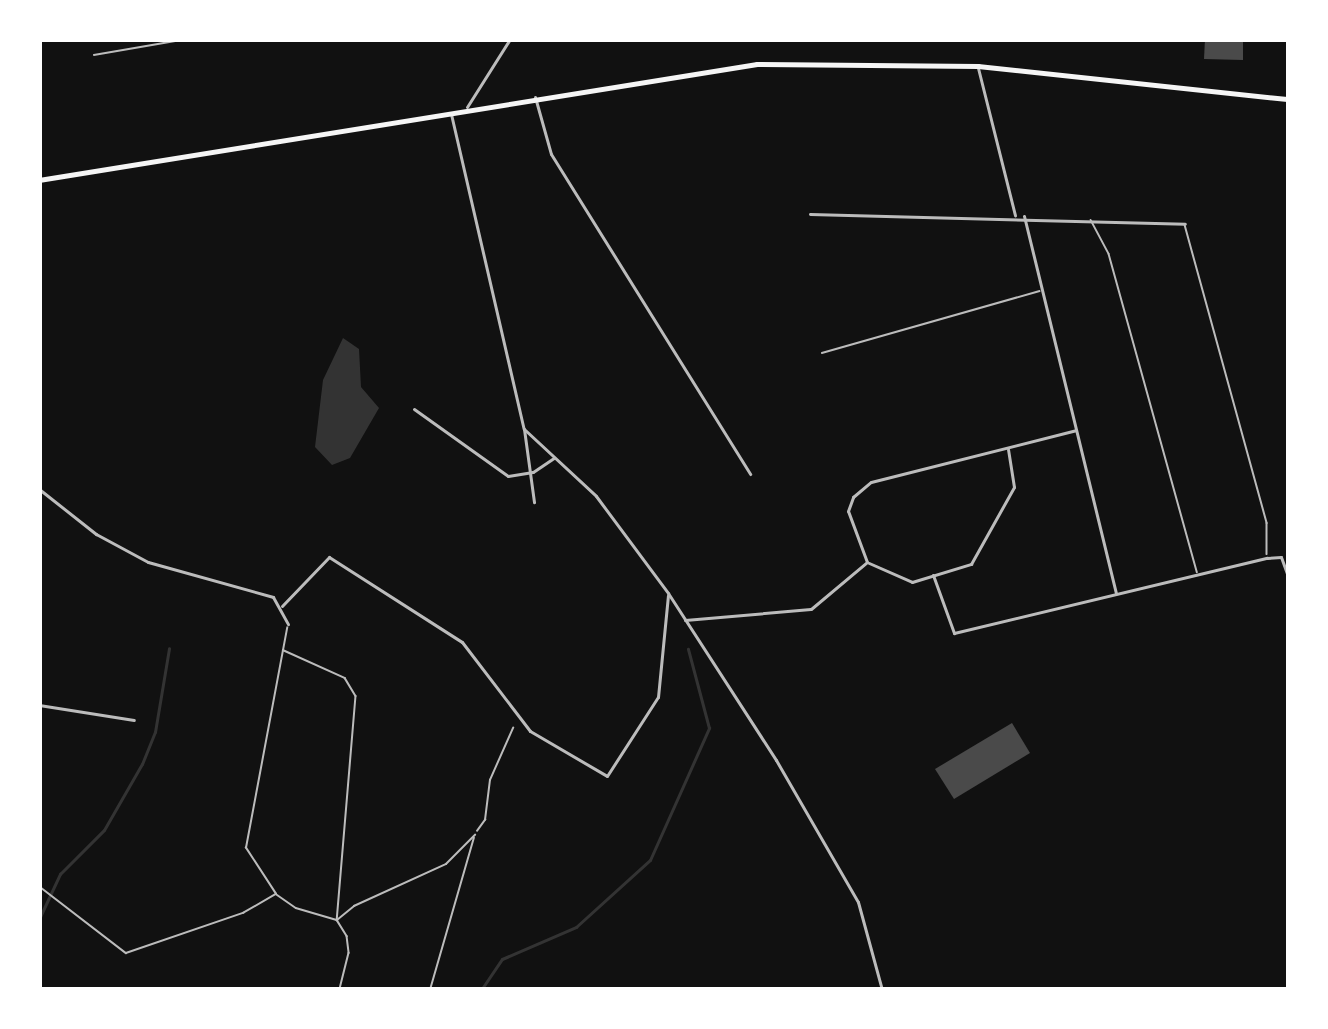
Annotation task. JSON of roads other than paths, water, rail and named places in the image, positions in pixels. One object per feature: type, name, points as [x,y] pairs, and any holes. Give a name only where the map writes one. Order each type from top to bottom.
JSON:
[{"type":"main road","points":[[39,180],[757,64],[978,66],[1289,99]]},
{"type":"street","points":[[466,109],[510,39]]},
{"type":"street","points":[[978,66],[1015,215]]},
{"type":"street","points":[[536,98],[551,154],[750,474]]},
{"type":"street","points":[[451,112],[523,428],[534,502]]},
{"type":"street","points":[[810,214],[1015,215],[1185,224]]},
{"type":"street","points":[[1024,216],[1117,596]]},
{"type":"street","points":[[414,409],[508,476],[531,473],[555,457]]},
{"type":"street","points":[[523,428],[596,496],[668,593],[776,760],[858,902],[883,990]]},
{"type":"street","points":[[1008,449],[1014,488],[971,564],[912,582],[867,562],[848,511],[853,497],[871,482],[1078,430]]},
{"type":"street","points":[[39,489],[96,534],[148,562],[273,597],[288,624]]},
{"type":"street","points":[[282,606],[329,557],[462,642],[530,731],[607,776],[658,697],[668,593]]},
{"type":"street","points":[[933,575],[954,633],[1267,558],[1281,557],[1289,579]]},
{"type":"street","points":[[684,621],[811,609],[867,562]]},
{"type":"street","points":[[39,705],[134,720]]},
{"type":"lane","points":[[94,55],[187,39]]},
{"type":"lane","points":[[1091,220],[1109,254],[1198,574]]},
{"type":"lane","points":[[1185,224],[1267,523],[1267,558]]},
{"type":"lane","points":[[822,353],[1039,291]]},
{"type":"lane","points":[[288,624],[246,848],[276,894],[296,908],[337,920]]},
{"type":"lane","points":[[283,650],[345,679],[356,696],[337,920],[347,936],[349,953],[340,990]]},
{"type":"lane","points":[[430,990],[475,836],[484,820],[490,780],[513,728]]},
{"type":"lane","points":[[337,920],[354,906],[446,864],[475,836]]},
{"type":"lane","points":[[39,886],[126,953],[206,928],[276,894]]},
{"type":"waterway","points":[[39,919],[60,874],[104,830],[142,764],[155,732],[169,648]]},
{"type":"waterway","points":[[481,990],[502,959],[576,927],[650,860],[709,728],[688,649]]}]
